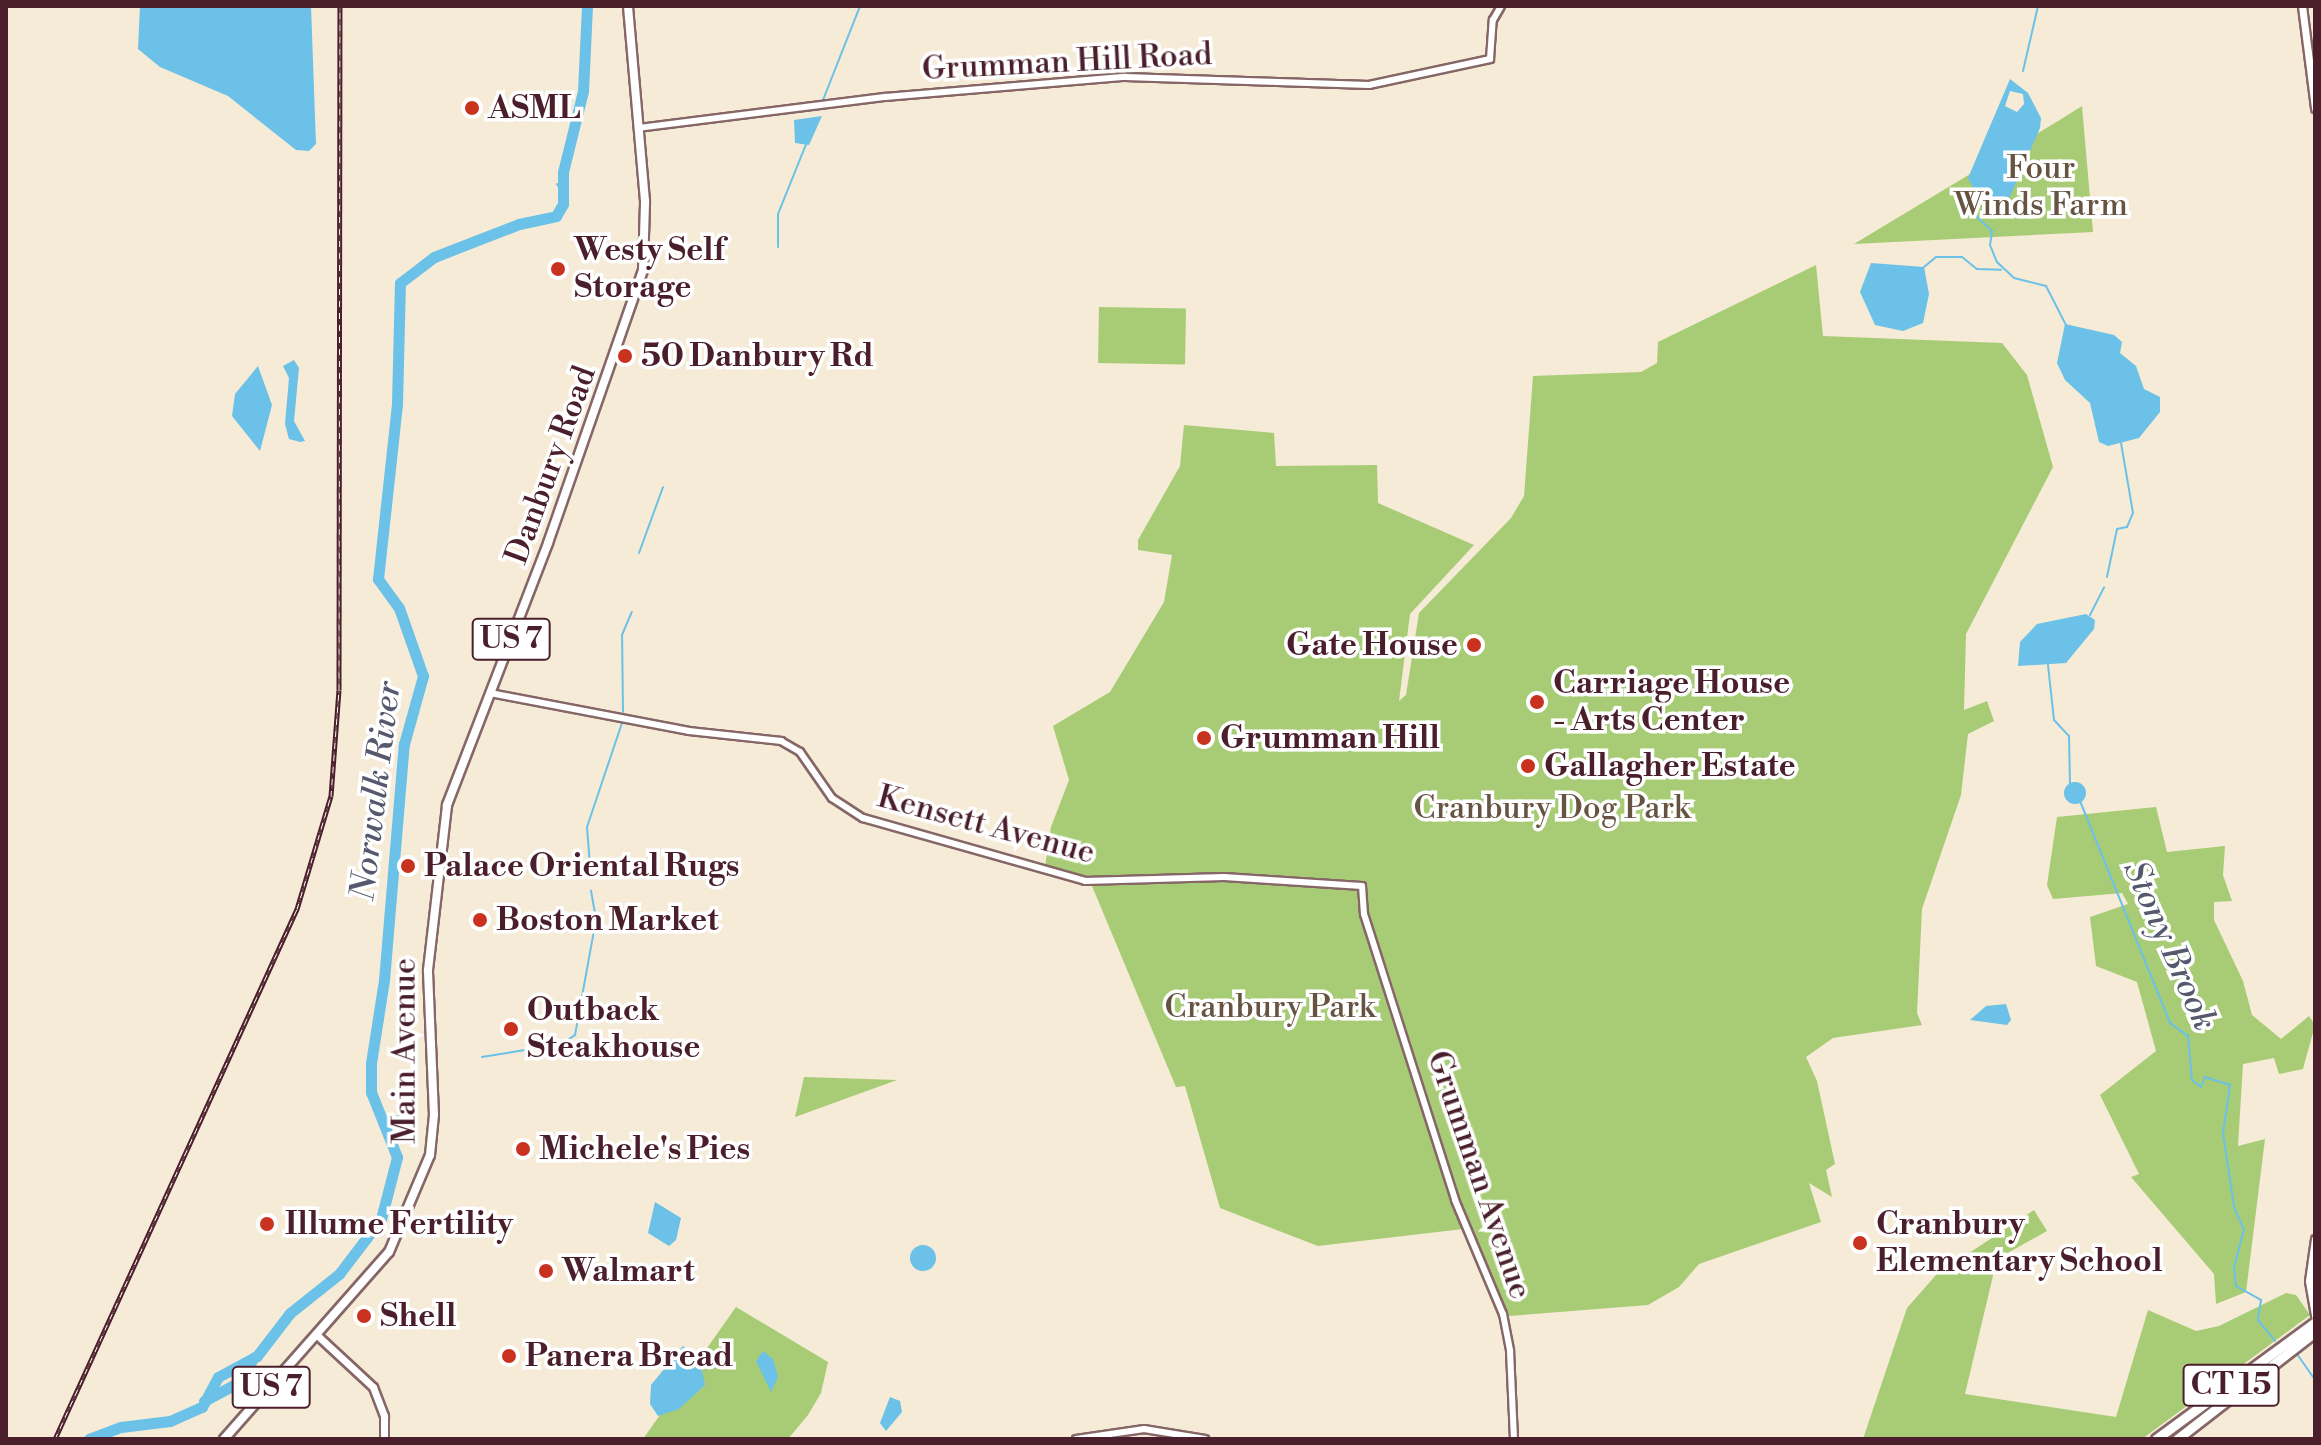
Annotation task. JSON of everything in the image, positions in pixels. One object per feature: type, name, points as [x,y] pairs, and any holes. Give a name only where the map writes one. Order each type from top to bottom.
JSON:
[{"type":"highway","name":"Danbury Road","points":[[430,929],[447,805],[638,294],[646,235],[628,6]]},
{"type":"highway","name":"Main Avenue","points":[[224,1439],[389,1252],[430,1155],[434,1115],[428,1014],[430,929]]},
{"type":"highway","name":"CT 15","points":[[2177,1439],[2309,1333],[2315,1322]]},
{"type":"highway","name":"CT 15","points":[[2156,1439],[2309,1333]]},
{"type":"main road","points":[[2302,6],[2315,108]]},
{"type":"main road","points":[[2315,1239],[2309,1281],[2315,1316]]},
{"type":"main road","points":[[318,1336],[373,1387],[382,1408],[384,1439]]},
{"type":"street","name":"Grumman Hill Road","points":[[638,128],[885,97],[1125,77],[1369,85],[1490,59],[1493,20],[1501,6]]},
{"type":"street","name":"Kensett Avenue","points":[[490,693],[689,731],[781,741],[800,752],[832,798],[863,818],[1085,881],[1216,877],[1362,886]]},
{"type":"street","name":"Grumman Avenue","points":[[1362,886],[1364,914],[1455,1200],[1503,1314],[1510,1351],[1514,1439]]},
{"type":"street","points":[[1076,1439],[1144,1429],[1205,1439]]},
{"type":"green space","name":"Four Winds Farm","points":[[2082,106],[2093,232],[1854,244],[2058,121]]},
{"type":"green space","name":"Cranbury Park","points":[[1816,265],[1823,336],[2002,343],[2027,375],[2053,467],[1966,634],[1964,710],[1987,701],[1994,721],[1968,734],[1961,795],[1922,909],[1917,1013],[1922,1025],[1833,1038],[1806,1057],[1817,1081],[1835,1164],[1826,1170],[1832,1197],[1809,1183],[1821,1222],[1699,1264],[1679,1287],[1648,1305],[1509,1316],[1461,1206],[1386,965],[1380,964],[1463,1229],[1318,1246],[1220,1208],[1185,1086],[1176,1087],[1092,886],[1221,880],[1227,874],[1097,878],[1045,867],[1051,827],[1069,780],[1053,726],[1110,692],[1164,602],[1172,555],[1138,550],[1138,540],[1180,466],[1184,425],[1274,433],[1276,466],[1377,465],[1378,503],[1474,545],[1410,614],[1399,701],[1406,695],[1419,613],[1511,518],[1524,496],[1533,376],[1641,372],[1657,363],[1658,342]]},
{"type":"green space","points":[[1099,307],[1186,309],[1185,365],[1098,363]]},
{"type":"green space","points":[[2156,807],[2167,852],[2225,846],[2223,875],[2232,901],[2214,902],[2214,920],[2243,981],[2252,1015],[2281,1039],[2309,1016],[2315,1025],[2303,1069],[2279,1074],[2274,1058],[2243,1064],[2238,1146],[2265,1139],[2246,1292],[2216,1304],[2214,1274],[2131,1177],[2139,1174],[2100,1095],[2156,1051],[2137,982],[2096,966],[2090,917],[2128,904],[2122,893],[2053,899],[2047,885],[2057,817]]},
{"type":"green space","points":[[804,1077],[897,1080],[795,1117]]},
{"type":"green space","points":[[2034,1210],[2047,1231],[1997,1259],[1965,1394],[2116,1417],[2148,1310],[2196,1331],[2219,1326],[2286,1293],[2296,1295],[2310,1315],[2142,1439],[1863,1439],[1907,1308],[1936,1275]]},
{"type":"green space","points":[[736,1307],[828,1362],[821,1393],[808,1415],[788,1439],[643,1439]]},
{"type":"water","points":[[140,6],[311,6],[316,144],[309,151],[296,150],[228,96],[160,67],[138,49]]},
{"type":"water","points":[[2010,79],[2028,93],[2041,118],[2040,128],[2008,201],[1979,199],[1968,178]],"holes":[[[2010,91],[2023,94],[2024,104],[2017,112],[2005,106]]]},
{"type":"water","points":[[822,116],[809,145],[795,143],[794,120]]},
{"type":"water","points":[[1871,263],[1924,267],[1929,294],[1923,323],[1903,331],[1875,325],[1860,292]]},
{"type":"water","points":[[2065,324],[2114,335],[2122,342],[2120,353],[2136,366],[2144,389],[2160,397],[2160,412],[2139,438],[2108,446],[2099,442],[2090,403],[2065,380],[2057,363]]},
{"type":"water","points":[[294,360],[299,368],[294,421],[305,441],[300,442],[289,439],[285,424],[289,378],[283,366]]},
{"type":"water","points":[[258,366],[272,405],[260,451],[232,416],[235,394]]},
{"type":"water","points":[[2086,614],[2095,620],[2094,629],[2066,663],[2018,666],[2020,642],[2037,624]]},
{"type":"water","points":[[2071,782],[2079,782],[2086,793],[2079,804],[2071,804],[2064,797],[2064,789]]},
{"type":"water","points":[[2006,1004],[2011,1020],[2007,1025],[1970,1020],[1986,1006]]},
{"type":"water","points":[[655,1202],[681,1218],[676,1240],[669,1246],[648,1233]]},
{"type":"water","points":[[923,1245],[932,1249],[936,1258],[932,1267],[923,1271],[914,1267],[910,1258],[914,1249]]},
{"type":"water","points":[[683,1346],[701,1365],[705,1385],[679,1409],[658,1416],[650,1404],[651,1385]]},
{"type":"water","points":[[763,1351],[773,1359],[778,1377],[771,1392],[756,1361]]},
{"type":"water","points":[[890,1397],[900,1401],[902,1412],[886,1431],[880,1423]]},
{"type":"waterway","name":"Norwalk River","points":[[89,1439],[121,1427],[170,1421],[202,1407],[218,1377],[257,1356],[290,1313],[339,1274],[381,1219],[397,1157],[371,1092],[371,1063],[384,980],[404,744],[423,676],[399,608],[378,579],[397,404],[400,283],[434,257],[519,224],[556,216],[563,204],[563,172],[583,91],[587,6]]},
{"type":"waterway","points":[[823,100],[860,6]]},
{"type":"waterway","name":"Stony Brook","points":[[2023,71],[2038,6]]},
{"type":"waterway","points":[[778,247],[778,214],[807,142]]},
{"type":"waterway","name":"Norwalk River","points":[[557,184],[563,194]]},
{"type":"waterway","name":"Stony Brook","points":[[1979,197],[1976,216],[1992,231],[1990,245],[1997,262],[2014,278],[2046,286],[2066,325]]},
{"type":"waterway","points":[[1924,267],[1936,257],[1962,257],[1977,269],[2001,270]]},
{"type":"waterway","name":"Stony Brook","points":[[2107,577],[2117,529],[2127,527],[2133,513],[2121,443]]},
{"type":"waterway","points":[[639,553],[663,487]]},
{"type":"waterway","name":"Stony Brook","points":[[2090,615],[2104,587]]},
{"type":"waterway","points":[[623,712],[622,635],[632,612]]},
{"type":"waterway","name":"Stony Brook","points":[[2048,665],[2054,720],[2069,736],[2070,785]]},
{"type":"waterway","points":[[591,878],[587,827],[622,723]]},
{"type":"waterway","name":"Stony Brook","points":[[2080,801],[2170,1023],[2188,1036],[2192,1080],[2201,1087],[2205,1077],[2230,1085],[2223,1133],[2234,1207],[2244,1229],[2234,1268],[2236,1286],[2261,1300],[2258,1320],[2275,1341]]},
{"type":"waterway","points":[[482,1057],[562,1044],[575,1035],[596,919],[591,890]]},
{"type":"waterway","points":[[384,1124],[400,1115]]},
{"type":"waterway","name":"Stony Brook","points":[[2297,1354],[2315,1380]]},
{"type":"waterway","name":"Norwalk River","points":[[204,1401],[243,1380],[253,1358]]},
{"type":"railway","points":[[55,1439],[297,909],[331,796],[339,690],[340,6]]},
{"type":"place","name":"ASML","points":[[472,108]]},
{"type":"place","name":"Westy Self Storage","points":[[558,269]]},
{"type":"place","name":"50 Danbury Rd","points":[[625,356]]},
{"type":"place","name":"Gate House","points":[[1474,645]]},
{"type":"place","name":"Carriage House - Arts Center","points":[[1537,702]]},
{"type":"place","name":"Grumman Hill","points":[[1204,738]]},
{"type":"place","name":"Gallagher Estate","points":[[1528,766]]},
{"type":"place","name":"Palace Oriental Rugs","points":[[408,866]]},
{"type":"place","name":"Boston Market","points":[[480,920]]},
{"type":"place","name":"Outback Steakhouse","points":[[511,1029]]},
{"type":"place","name":"Michele's Pies","points":[[523,1149]]},
{"type":"place","name":"Illume Fertility","points":[[267,1224]]},
{"type":"place","name":"Cranbury Elementary School","points":[[1860,1243]]},
{"type":"place","name":"Walmart","points":[[546,1271]]},
{"type":"place","name":"Shell","points":[[364,1316]]},
{"type":"place","name":"Panera Bread","points":[[509,1356]]},
{"type":"park label","name":"Cranbury Dog Park","points":[[1552,808]]}]
